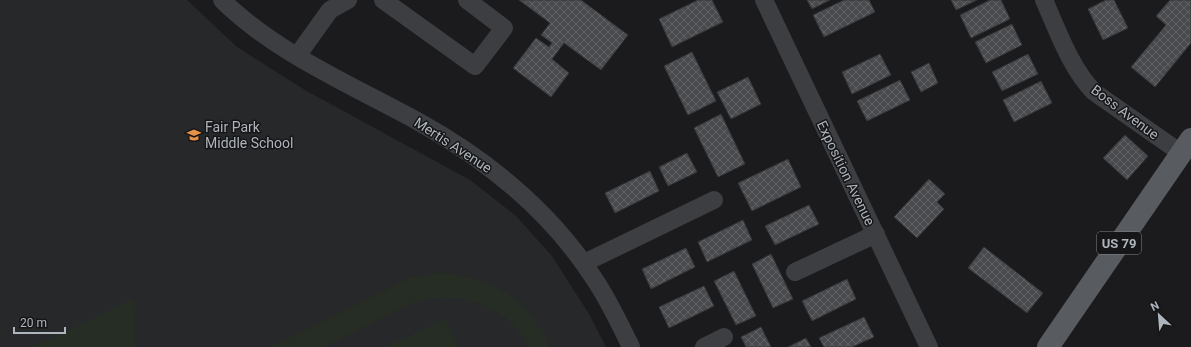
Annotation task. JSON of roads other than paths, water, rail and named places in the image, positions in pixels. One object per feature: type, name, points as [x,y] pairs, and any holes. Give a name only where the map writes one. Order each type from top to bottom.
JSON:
[{"type":"main road","name":"US 79","points":[[1048,347],[1186,146]]},
{"type":"street","name":"Mertis Avenue","points":[[222,0],[249,24],[296,56],[419,122],[478,159],[503,178],[550,220],[584,263],[611,306],[631,347]]},
{"type":"street","points":[[296,56],[330,10],[348,0]]},
{"type":"street","points":[[383,0],[475,66],[504,28],[467,0]]},
{"type":"street","name":"Exposition Avenue","points":[[764,0],[929,347]]},
{"type":"street","name":"Boss Avenue","points":[[1044,0],[1074,65],[1085,82],[1094,92],[1186,146]]},
{"type":"street","points":[[584,263],[714,200]]},
{"type":"street","points":[[795,272],[876,234]]},
{"type":"street","points":[[704,347],[724,337]]},
{"type":"place","name":"Fair Park Middle School","points":[[194,135]]}]
